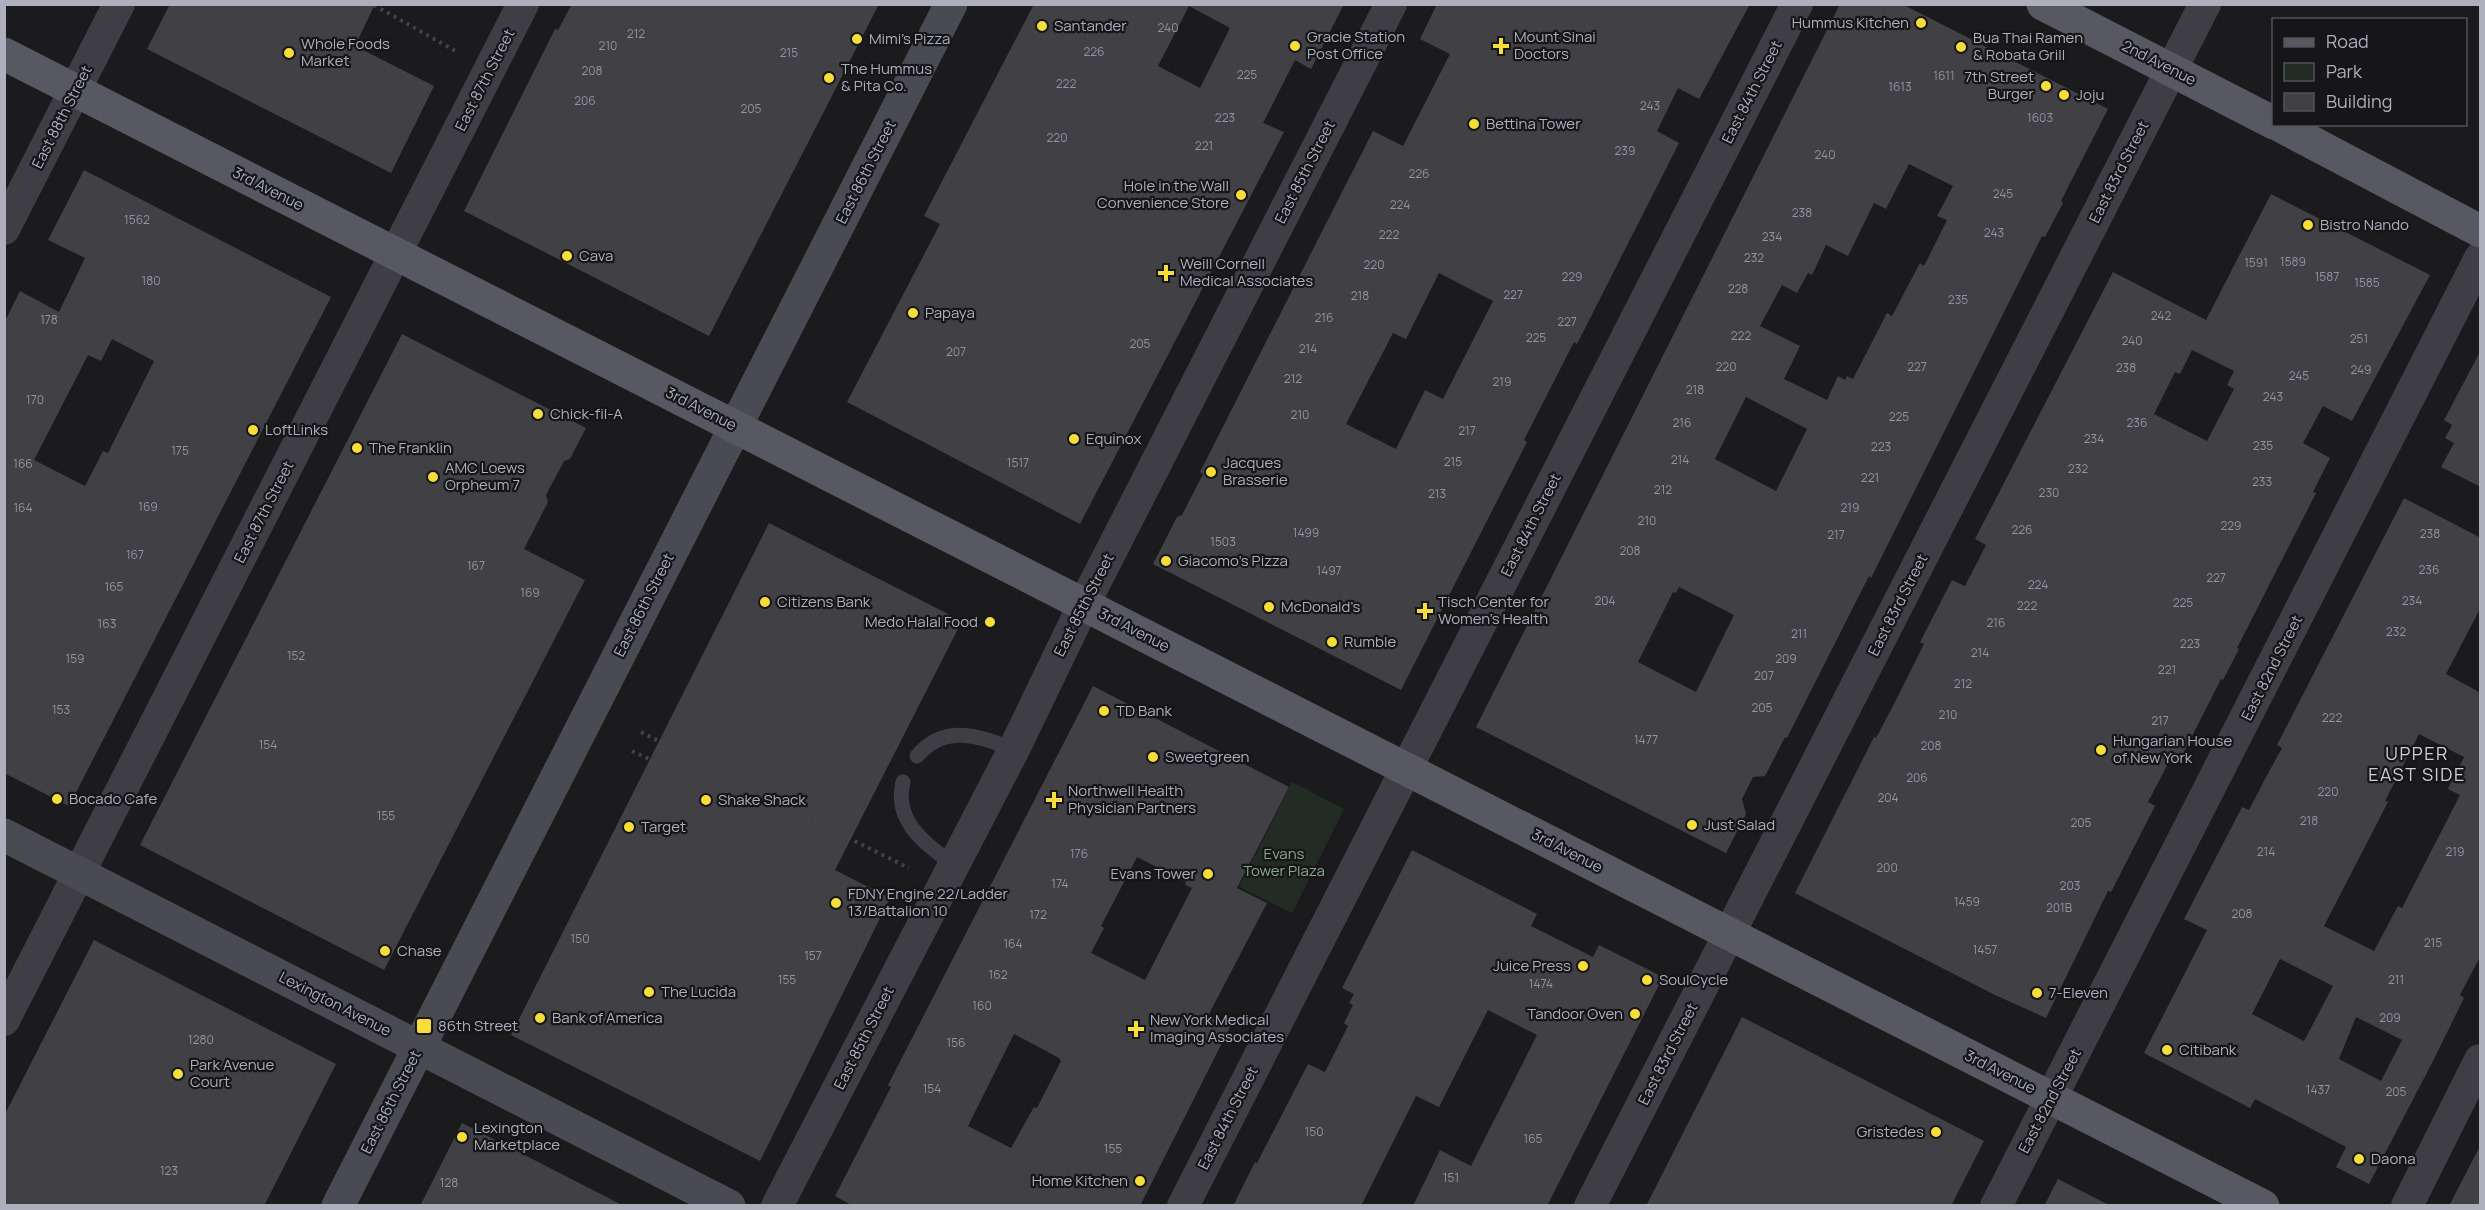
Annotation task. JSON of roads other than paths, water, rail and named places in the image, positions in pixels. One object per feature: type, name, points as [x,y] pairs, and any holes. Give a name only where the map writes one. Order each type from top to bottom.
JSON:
[{"type":"main road","name":"East 86th Street","points":[[338,1206],[951,4]]},
{"type":"main road","name":"2nd Avenue","points":[[2043,4],[2272,122]]},
{"type":"main road","name":"3rd Avenue","points":[[4,54],[2263,1206]]},
{"type":"main road","name":"2nd Avenue","points":[[2279,126],[2481,231]]},
{"type":"main road","name":"Lexington Avenue","points":[[4,835],[729,1206]]},
{"type":"street","name":"East 88th Street","points":[[4,229],[119,4]]},
{"type":"street","name":"East 87th Street","points":[[4,1020],[523,4]]},
{"type":"street","name":"East 85th Street","points":[[777,1206],[1014,749],[1084,604],[1391,4]]},
{"type":"street","name":"East 84th Street","points":[[1183,1206],[1797,4]]},
{"type":"street","name":"East 83rd Street","points":[[1590,1206],[2205,4]]},
{"type":"street","name":"East 82nd Street","points":[[1996,1206],[2481,258]]},
{"type":"street","points":[[2408,1206],[2481,1060]]},
{"type":"lane","points":[[916,756],[935,739],[948,735],[976,737],[1014,749]]},
{"type":"lane","points":[[903,782],[901,791],[904,817],[922,841],[954,865]]},
{"type":"place","name":"Hummus Kitchen","points":[[1921,23]]},
{"type":"place","name":"Santander","points":[[1042,26]]},
{"type":"place","name":"Mimi's Pizza","points":[[857,39]]},
{"type":"place","name":"Gracie Station Post Office","points":[[1295,46]]},
{"type":"place","name":"Mount Sinai Doctors","points":[[1501,46]]},
{"type":"place","name":"Bua Thai Ramen & Robata Grill","points":[[1961,47]]},
{"type":"place","name":"Whole Foods Market","points":[[289,53]]},
{"type":"place","name":"The Hummus & Pita Co.","points":[[829,78]]},
{"type":"place","name":"7th Street Burger","points":[[2046,86]]},
{"type":"place","name":"Joju","points":[[2064,95]]},
{"type":"place","name":"Bettina Tower","points":[[1474,124]]},
{"type":"place","name":"Hole in the Wall Convenience Store","points":[[1241,195]]},
{"type":"place","name":"Bistro Nando","points":[[2308,225]]},
{"type":"place","name":"Cava","points":[[567,256]]},
{"type":"place","name":"Weill Cornell Medical Associates","points":[[1166,273]]},
{"type":"place","name":"Papaya","points":[[913,313]]},
{"type":"place","name":"Chick-fil-A","points":[[538,414]]},
{"type":"place","name":"LoftLinks","points":[[253,430]]},
{"type":"place","name":"Equinox","points":[[1074,439]]},
{"type":"place","name":"The Franklin","points":[[357,448]]},
{"type":"place","name":"Jacques Brasserie","points":[[1211,472]]},
{"type":"place","name":"AMC Loews Orpheum 7","points":[[433,477]]},
{"type":"place","name":"Giacomo's Pizza","points":[[1166,561]]},
{"type":"place","name":"Citizens Bank","points":[[765,602]]},
{"type":"place","name":"McDonald's","points":[[1269,607]]},
{"type":"place","name":"Tisch Center for Women's Health","points":[[1425,611]]},
{"type":"place","name":"Medo Halal Food","points":[[990,622]]},
{"type":"place","name":"Rumble","points":[[1332,642]]},
{"type":"place","name":"TD Bank","points":[[1104,711]]},
{"type":"place","name":"Hungarian House of New York","points":[[2101,750]]},
{"type":"place","name":"Sweetgreen","points":[[1153,757]]},
{"type":"place","name":"Bocado Cafe","points":[[57,799]]},
{"type":"place","name":"Shake Shack","points":[[706,800]]},
{"type":"place","name":"Northwell Health Physician Partners","points":[[1054,800]]},
{"type":"place","name":"Just Salad","points":[[1692,825]]},
{"type":"place","name":"Target","points":[[629,827]]},
{"type":"place","name":"Evans Tower","points":[[1208,874]]},
{"type":"place","name":"FDNY Engine 22/Ladder 13/Battalion 10","points":[[836,903]]},
{"type":"place","name":"Chase","points":[[385,951]]},
{"type":"place","name":"Juice Press","points":[[1583,966]]},
{"type":"place","name":"SoulCycle","points":[[1647,980]]},
{"type":"place","name":"The Lucida","points":[[649,992]]},
{"type":"place","name":"7-Eleven","points":[[2037,993]]},
{"type":"place","name":"Tandoor Oven","points":[[1635,1014]]},
{"type":"place","name":"Bank of America","points":[[540,1018]]},
{"type":"place","name":"86th Street","points":[[424,1026]]},
{"type":"place","name":"New York Medical Imaging Associates","points":[[1136,1029]]},
{"type":"place","name":"Citibank","points":[[2167,1050]]},
{"type":"place","name":"Park Avenue Court","points":[[178,1074]]},
{"type":"place","name":"Gristedes","points":[[1936,1132]]},
{"type":"place","name":"Lexington Marketplace","points":[[462,1137]]},
{"type":"place","name":"Daona","points":[[2359,1159]]},
{"type":"place","name":"Home Kitchen","points":[[1140,1181]]},
{"type":"district","name":"UPPER EAST SIDE","points":[[2417,764]]},
{"type":"park label","name":"Evans Tower Plaza","points":[[1284,862]]}]
